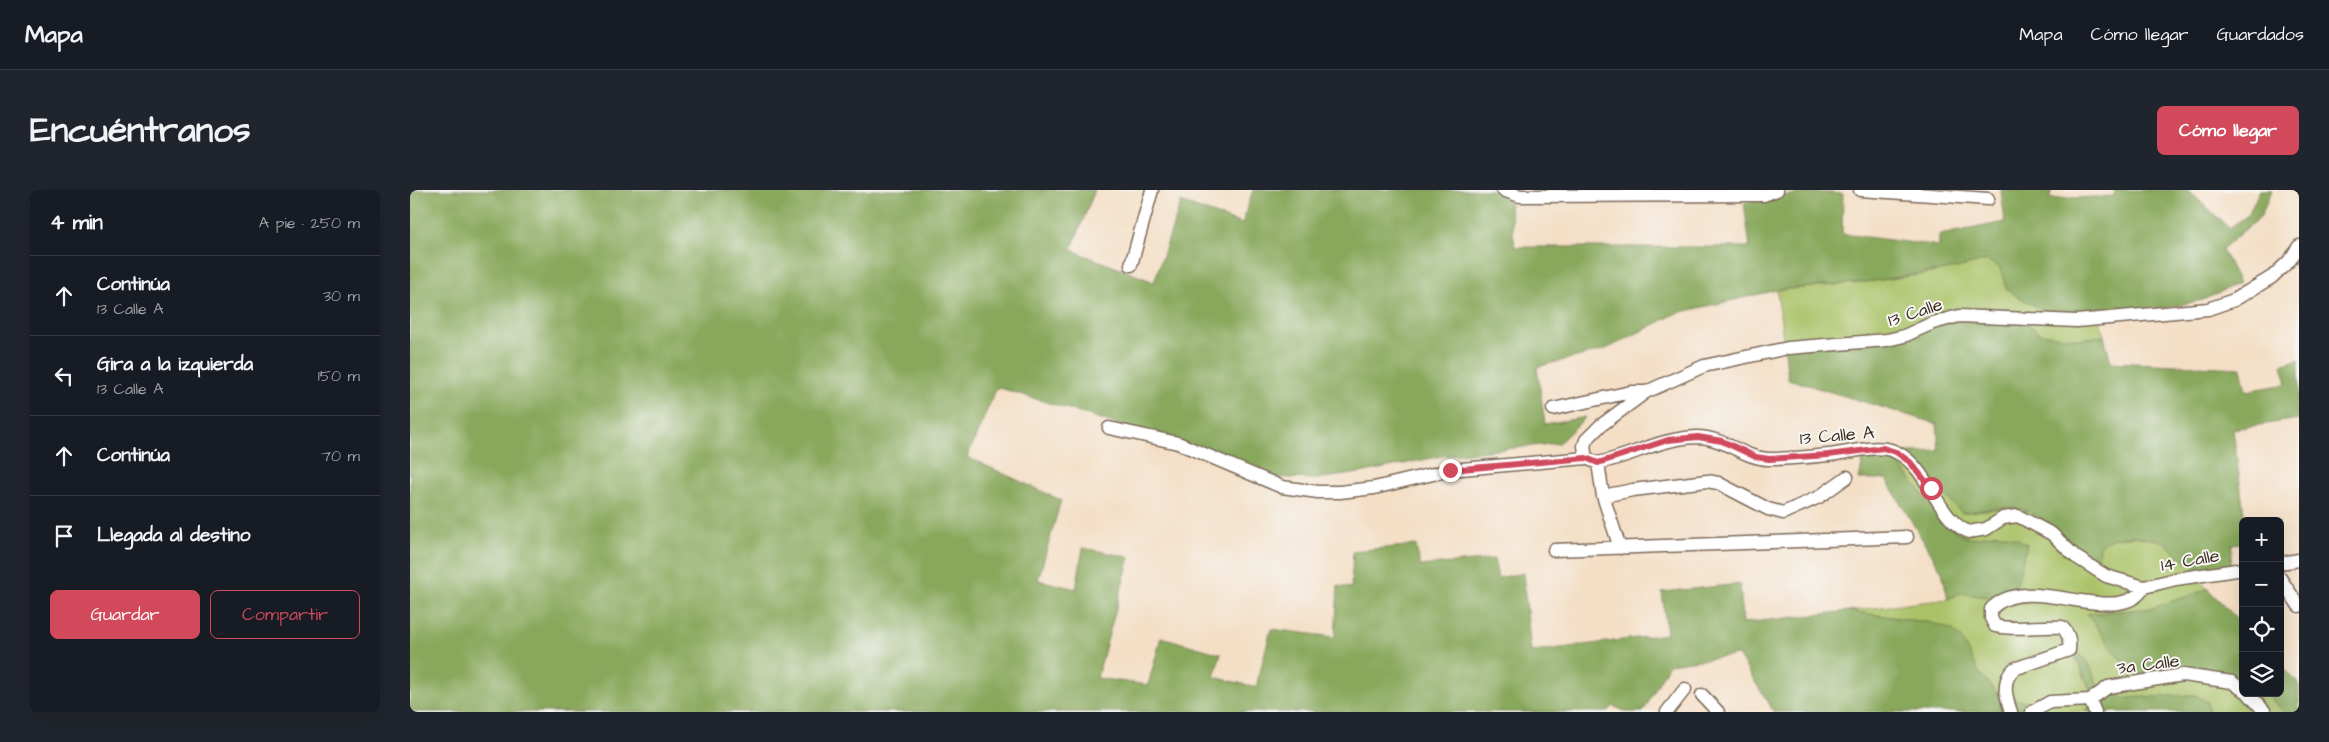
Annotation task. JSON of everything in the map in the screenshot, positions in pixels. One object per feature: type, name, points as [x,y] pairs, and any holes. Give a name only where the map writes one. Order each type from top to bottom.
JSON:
[{"type":"street","points":[[1130,265],[1152,190]]},
{"type":"street","points":[[1503,190],[1520,196],[1764,195],[1777,190]]},
{"type":"street","points":[[1860,190],[1988,199]]},
{"type":"street","name":"13 Calle","points":[[1590,458],[1586,440],[1646,392],[1704,366],[1788,348],[1887,340],[1904,336],[1933,323],[1959,316],[2076,321],[2208,309],[2234,300],[2272,276],[2290,260],[2299,246]]},
{"type":"street","points":[[1553,409],[1631,392],[1646,392]]},
{"type":"street","points":[[1109,428],[1178,443],[1282,487],[1318,492],[1340,492],[1374,488],[1450,470],[1590,458],[1620,548]]},
{"type":"street","name":"13 Calle A","points":[[1590,458],[1668,440],[1698,437],[1722,441],[1756,457],[1769,459],[1828,455],[1883,448],[1896,452],[1910,462],[1931,488],[1954,524],[1962,530],[1969,532],[1986,529],[2003,518],[2018,516],[2052,534],[2076,557],[2106,576],[2144,587]]},
{"type":"street","points":[[1603,496],[1633,490],[1707,481],[1718,483],[1768,509],[1783,513],[1818,497],[1847,477]]},
{"type":"street","points":[[1554,550],[1907,538]]},
{"type":"street","points":[[2284,562],[2299,560]]},
{"type":"street","name":"14 Calle","points":[[2144,587],[2176,579],[2239,569]]},
{"type":"street","points":[[2284,584],[2299,606]]},
{"type":"street","points":[[2012,712],[2005,683],[2008,674],[2014,669],[2069,650],[2070,641],[2067,632],[2062,627],[2049,626],[2009,630],[1995,626],[1991,618],[1991,609],[1999,600],[2025,594],[2116,603],[2132,600],[2139,596],[2144,587]]},
{"type":"street","name":"3a Calle","points":[[2092,706],[2108,687],[2183,675],[2232,682],[2239,687]]},
{"type":"street","points":[[1667,712],[1685,689]]},
{"type":"street","points":[[1702,695],[1718,712]]},
{"type":"street","points":[[2253,697],[2265,712]]},
{"type":"street","points":[[2032,712],[2050,702],[2092,706]]},
{"type":"green space","points":[[410,190],[1095,190],[1071,250],[1154,282],[1181,202],[1242,224],[1253,190],[1508,190],[1515,247],[1750,247],[1744,203],[1794,194],[1843,194],[1842,234],[1939,246],[1939,235],[2005,222],[2001,190],[2051,190],[2050,199],[2114,196],[2115,190],[2188,190],[2229,228],[2248,215],[2260,190],[2272,190],[2261,216],[2222,249],[2239,283],[2203,300],[2164,308],[2096,308],[2074,319],[2049,314],[2007,290],[2000,268],[1987,260],[1957,268],[1874,281],[1777,290],[1677,313],[1604,350],[1537,367],[1545,424],[1586,417],[1559,443],[1442,456],[1360,473],[1316,479],[1267,477],[1104,420],[997,387],[967,457],[1061,500],[1038,580],[1076,589],[1083,548],[1130,557],[1097,678],[1148,685],[1161,637],[1221,654],[1214,677],[1256,687],[1271,629],[1335,637],[1338,586],[1351,588],[1353,551],[1416,545],[1420,566],[1494,559],[1498,578],[1523,573],[1531,652],[1667,634],[1662,592],[1740,584],[1743,623],[1849,611],[1932,623],[1953,630],[1962,640],[1978,671],[1998,695],[2027,702],[2038,712],[1774,712],[1738,655],[1669,664],[1643,712],[1627,712],[1613,706],[1608,712],[410,712]]},
{"type":"green space","points":[[1987,260],[2000,268],[2007,290],[2049,314],[2074,319],[2096,308],[2104,336],[2081,339],[2049,337],[2039,333],[2023,320],[1897,335],[1784,345],[1777,290],[1909,276]]},
{"type":"green space","points":[[2006,309],[2041,334],[2081,339],[2104,336],[2111,362],[2241,368],[2246,391],[2287,384],[2282,365],[2299,359],[2299,419],[2233,429],[2244,517],[2239,517],[2239,543],[2232,544],[2231,568],[2206,573],[2186,562],[2163,541],[2134,536],[2111,539],[2099,546],[2098,561],[2084,554],[2051,525],[2028,511],[2017,508],[1993,508],[1962,513],[1909,452],[1939,451],[1937,424],[1788,379],[1784,345],[1897,335],[1926,316],[1950,310]]},
{"type":"green space","points":[[1909,452],[1962,513],[2012,507],[2036,513],[2060,533],[2098,546],[2111,539],[2134,536],[2163,541],[2186,562],[2206,573],[2194,575],[2208,589],[2153,608],[2088,614],[2140,677],[2208,670],[2239,680],[2239,697],[2270,697],[2284,712],[2209,712],[2207,702],[2195,695],[2124,698],[2098,686],[2089,664],[2072,650],[2094,698],[2086,712],[2038,712],[2027,702],[1998,695],[1978,671],[1953,630],[1932,623],[1849,611],[1948,599],[1960,593],[1987,597],[1996,533],[1970,537],[1962,535],[1955,530],[1936,511],[1890,453]]},
{"type":"green space","points":[[1890,453],[1935,510],[1961,535],[1973,538],[2004,534],[2027,544],[2016,589],[1987,597],[1960,593],[1948,599],[1942,572],[1886,479],[1859,479],[1864,454]]},
{"type":"green space","points":[[2208,589],[2239,621],[2239,680],[2208,670],[2140,677],[2124,664],[2087,614],[2153,608]]},
{"type":"green space","points":[[2072,648],[2089,664],[2098,686],[2124,698],[2195,695],[2207,702],[2209,712],[2086,712],[2094,698]]},
{"type":"green space","points":[[2284,668],[2299,683],[2299,712],[2284,712],[2270,697],[2284,697]]},
{"type":"route","points":[[1450,470],[1586,458],[1598,463],[1612,460],[1624,454],[1668,440],[1698,437],[1722,441],[1756,457],[1769,459],[1828,455],[1883,448],[1896,452],[1910,462],[1931,488]]}]
